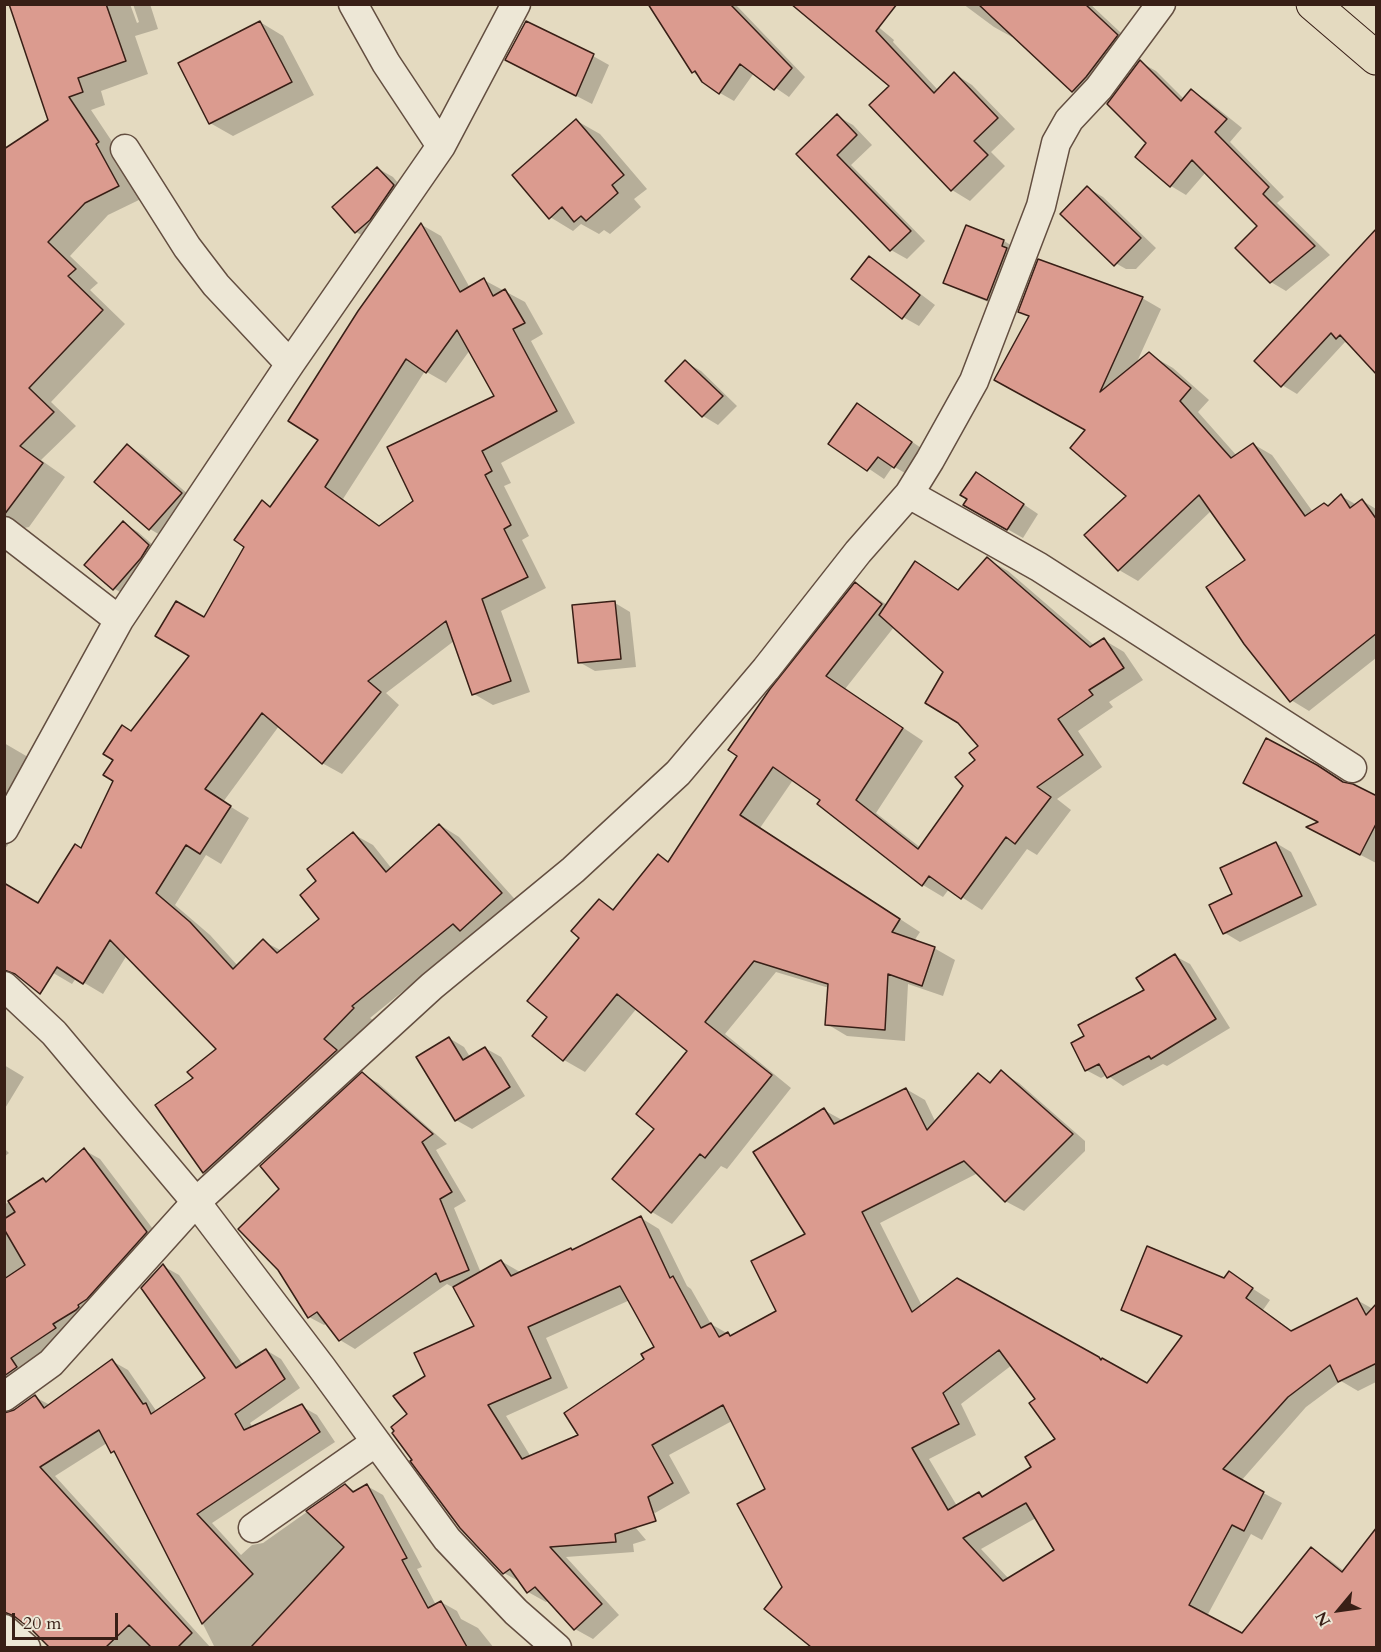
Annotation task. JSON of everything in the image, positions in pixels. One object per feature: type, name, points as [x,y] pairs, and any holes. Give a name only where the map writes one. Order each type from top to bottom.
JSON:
[{"type":"highway","points":[[1312,4],[1377,58]]},
{"type":"street","points":[[353,4],[386,63],[441,146]]},
{"type":"street","points":[[4,829],[119,620],[290,364],[441,146],[516,4]]},
{"type":"street","points":[[4,1397],[51,1363],[195,1202],[432,986],[573,870],[678,772],[766,669],[858,552],[909,494],[974,381],[1041,206],[1056,144],[1069,120],[1100,88],[1161,4]]},
{"type":"street","points":[[126,149],[187,247],[216,285],[290,364]]},
{"type":"street","points":[[909,494],[1039,567],[1352,768]]},
{"type":"street","points":[[4,531],[119,620]]},
{"type":"street","points":[[4,986],[54,1033],[195,1202],[447,1539],[516,1612],[556,1647]]},
{"type":"street","points":[[253,1528],[376,1442]]},
{"type":"street","points":[[4,1629],[26,1647]]},
{"type":"building","points":[[9,4],[106,4],[126,61],[78,78],[83,92],[69,97],[99,142],[96,144],[119,186],[85,203],[48,242],[76,269],[68,276],[103,310],[29,388],[54,412],[20,446],[43,463],[4,515],[4,149],[48,120]]},
{"type":"building","points":[[648,4],[730,4],[792,68],[774,90],[740,64],[719,94],[702,82],[695,71],[692,73]]},
{"type":"building","points":[[791,4],[897,4],[876,31],[934,93],[954,72],[998,118],[974,141],[988,155],[951,191],[869,105],[889,86]]},
{"type":"building","points":[[978,4],[1085,4],[1118,35],[1072,92]]},
{"type":"building","points":[[260,21],[292,82],[209,124],[178,63]]},
{"type":"building","points":[[526,21],[594,54],[576,96],[505,60]]},
{"type":"building","points":[[1140,60],[1181,101],[1191,89],[1227,119],[1215,132],[1269,187],[1263,194],[1315,246],[1270,283],[1235,248],[1257,226],[1192,160],[1170,187],[1135,157],[1146,143],[1107,104]]},
{"type":"building","points":[[837,114],[857,135],[837,155],[911,231],[890,251],[796,154]]},
{"type":"building","points":[[576,119],[624,175],[612,185],[618,193],[586,221],[581,216],[574,222],[562,207],[549,219],[512,175]]},
{"type":"building","points":[[377,167],[394,185],[370,220],[355,233],[332,207]]},
{"type":"building","points":[[1087,186],[1141,238],[1114,266],[1060,214]]},
{"type":"building","points":[[421,223],[460,292],[484,278],[493,296],[505,289],[525,323],[513,329],[557,411],[482,451],[492,471],[485,475],[511,525],[504,529],[528,577],[482,599],[511,681],[472,695],[446,621],[368,681],[381,692],[322,764],[262,713],[205,789],[231,806],[200,854],[186,845],[156,893],[190,922],[233,969],[263,939],[277,953],[319,919],[300,895],[316,881],[307,869],[353,832],[386,872],[439,824],[502,893],[460,931],[453,924],[352,1006],[354,1008],[324,1039],[337,1050],[203,1173],[155,1105],[193,1078],[187,1072],[216,1049],[110,940],[83,984],[57,967],[40,994],[15,974],[4,970],[4,883],[38,903],[75,844],[81,848],[113,781],[103,775],[113,760],[103,754],[122,725],[131,731],[189,656],[155,636],[176,601],[204,617],[244,547],[234,540],[262,500],[270,507],[318,440],[288,421],[358,311]],"holes":[[[457,330],[494,396],[387,447],[413,501],[379,526],[325,487],[406,359],[426,373]]]},
{"type":"building","points":[[966,225],[1004,240],[1002,246],[1007,248],[987,300],[943,283]]},
{"type":"building","points":[[1377,228],[1377,375],[1340,335],[1336,339],[1331,333],[1281,387],[1254,361]]},
{"type":"building","points":[[869,256],[920,295],[902,319],[851,279]]},
{"type":"building","points":[[1038,259],[1143,297],[1100,392],[1149,352],[1191,388],[1180,401],[1231,458],[1253,443],[1305,516],[1324,503],[1328,506],[1341,494],[1350,508],[1362,499],[1377,520],[1377,633],[1290,702],[1244,644],[1206,587],[1245,560],[1199,495],[1118,571],[1084,535],[1126,496],[1070,448],[1085,430],[994,380],[1029,316],[1018,312]]},
{"type":"building","points":[[685,360],[723,396],[702,417],[665,381]]},
{"type":"building","points":[[857,403],[912,442],[894,468],[878,457],[867,471],[828,444]]},
{"type":"building","points":[[127,444],[182,493],[149,530],[94,482]]},
{"type":"building","points":[[976,472],[1024,504],[1007,530],[963,505],[967,499],[960,495]]},
{"type":"building","points":[[123,521],[149,545],[141,558],[113,590],[84,565]]},
{"type":"building","points":[[987,557],[1090,647],[1104,638],[1124,668],[1089,690],[1093,695],[1058,719],[1083,755],[1037,787],[1051,797],[1015,844],[1006,837],[961,899],[929,876],[922,886],[817,804],[820,800],[773,767],[740,815],[900,919],[892,932],[935,947],[922,986],[888,974],[885,1030],[825,1025],[828,984],[754,961],[705,1022],[772,1075],[705,1158],[700,1154],[651,1213],[612,1179],[654,1129],[636,1114],[687,1051],[617,994],[563,1061],[532,1036],[547,1017],[527,1001],[579,938],[571,931],[599,899],[613,910],[658,854],[668,862],[737,756],[728,750],[770,689],[855,582],[882,604],[826,676],[903,728],[856,800],[918,849],[963,786],[955,777],[975,760],[969,753],[978,746],[958,723],[925,703],[943,672],[879,615],[915,561],[958,590]]},
{"type":"building","points":[[615,601],[621,659],[578,663],[572,605]]},
{"type":"building","points":[[1266,738],[1317,765],[1343,782],[1353,784],[1377,796],[1377,822],[1360,855],[1306,827],[1318,822],[1243,783]]},
{"type":"building","points":[[1276,842],[1302,896],[1223,934],[1209,905],[1232,894],[1220,868]]},
{"type":"building","points":[[1175,954],[1216,1019],[1151,1059],[1149,1056],[1107,1078],[1099,1064],[1085,1071],[1071,1043],[1084,1036],[1078,1025],[1144,990],[1136,978]]},
{"type":"building","points":[[449,1037],[463,1060],[485,1047],[510,1087],[455,1121],[416,1057]]},
{"type":"building","points":[[1001,1070],[1073,1134],[1005,1202],[964,1161],[862,1212],[912,1312],[957,1278],[1101,1360],[1102,1358],[1147,1383],[1182,1336],[1121,1310],[1147,1246],[1224,1278],[1229,1271],[1253,1288],[1246,1298],[1291,1331],[1357,1298],[1366,1315],[1377,1303],[1377,1363],[1338,1382],[1330,1365],[1288,1397],[1223,1469],[1264,1492],[1244,1531],[1232,1525],[1189,1605],[1242,1633],[1311,1547],[1342,1572],[1377,1527],[1377,1647],[811,1647],[764,1609],[782,1587],[737,1504],[765,1489],[723,1405],[652,1445],[673,1483],[648,1497],[656,1521],[615,1534],[616,1542],[550,1547],[602,1604],[574,1630],[535,1587],[527,1593],[510,1569],[503,1574],[460,1528],[392,1433],[394,1431],[391,1427],[407,1414],[393,1396],[425,1376],[414,1353],[474,1326],[453,1287],[501,1260],[511,1276],[571,1248],[572,1250],[641,1216],[670,1278],[673,1276],[701,1328],[711,1323],[719,1337],[728,1332],[730,1336],[776,1311],[751,1261],[805,1234],[753,1152],[824,1108],[834,1124],[906,1088],[927,1130],[978,1073],[990,1083]],"holes":[[[620,1286],[654,1347],[641,1354],[644,1359],[564,1413],[578,1435],[522,1459],[488,1405],[551,1378],[528,1327]],[[999,1350],[1035,1399],[1029,1403],[1055,1439],[1025,1457],[1031,1467],[982,1497],[979,1492],[948,1510],[912,1448],[959,1424],[943,1393]],[[1026,1503],[1054,1550],[1003,1581],[963,1538]]]},
{"type":"building","points":[[362,1072],[433,1134],[422,1142],[452,1192],[440,1199],[469,1270],[440,1282],[436,1273],[339,1341],[317,1312],[308,1318],[278,1270],[238,1229],[279,1189],[260,1166]]},
{"type":"building","points":[[84,1148],[147,1232],[87,1299],[78,1305],[76,1310],[53,1324],[56,1328],[11,1358],[17,1367],[4,1376],[4,1279],[25,1265],[4,1229],[4,1219],[15,1212],[8,1201],[43,1178],[46,1182]]},
{"type":"building","points":[[163,1264],[236,1368],[266,1349],[285,1379],[235,1414],[244,1430],[302,1404],[320,1432],[197,1514],[253,1574],[202,1624],[114,1451],[111,1453],[99,1430],[40,1467],[192,1633],[178,1647],[151,1647],[129,1625],[106,1647],[49,1647],[14,1616],[4,1612],[4,1413],[14,1410],[35,1395],[44,1408],[112,1359],[143,1404],[146,1403],[151,1414],[205,1378],[141,1288]]},
{"type":"building","points":[[345,1484],[353,1492],[367,1484],[407,1558],[402,1560],[428,1608],[441,1601],[467,1647],[251,1647],[344,1547],[306,1511]]}]
